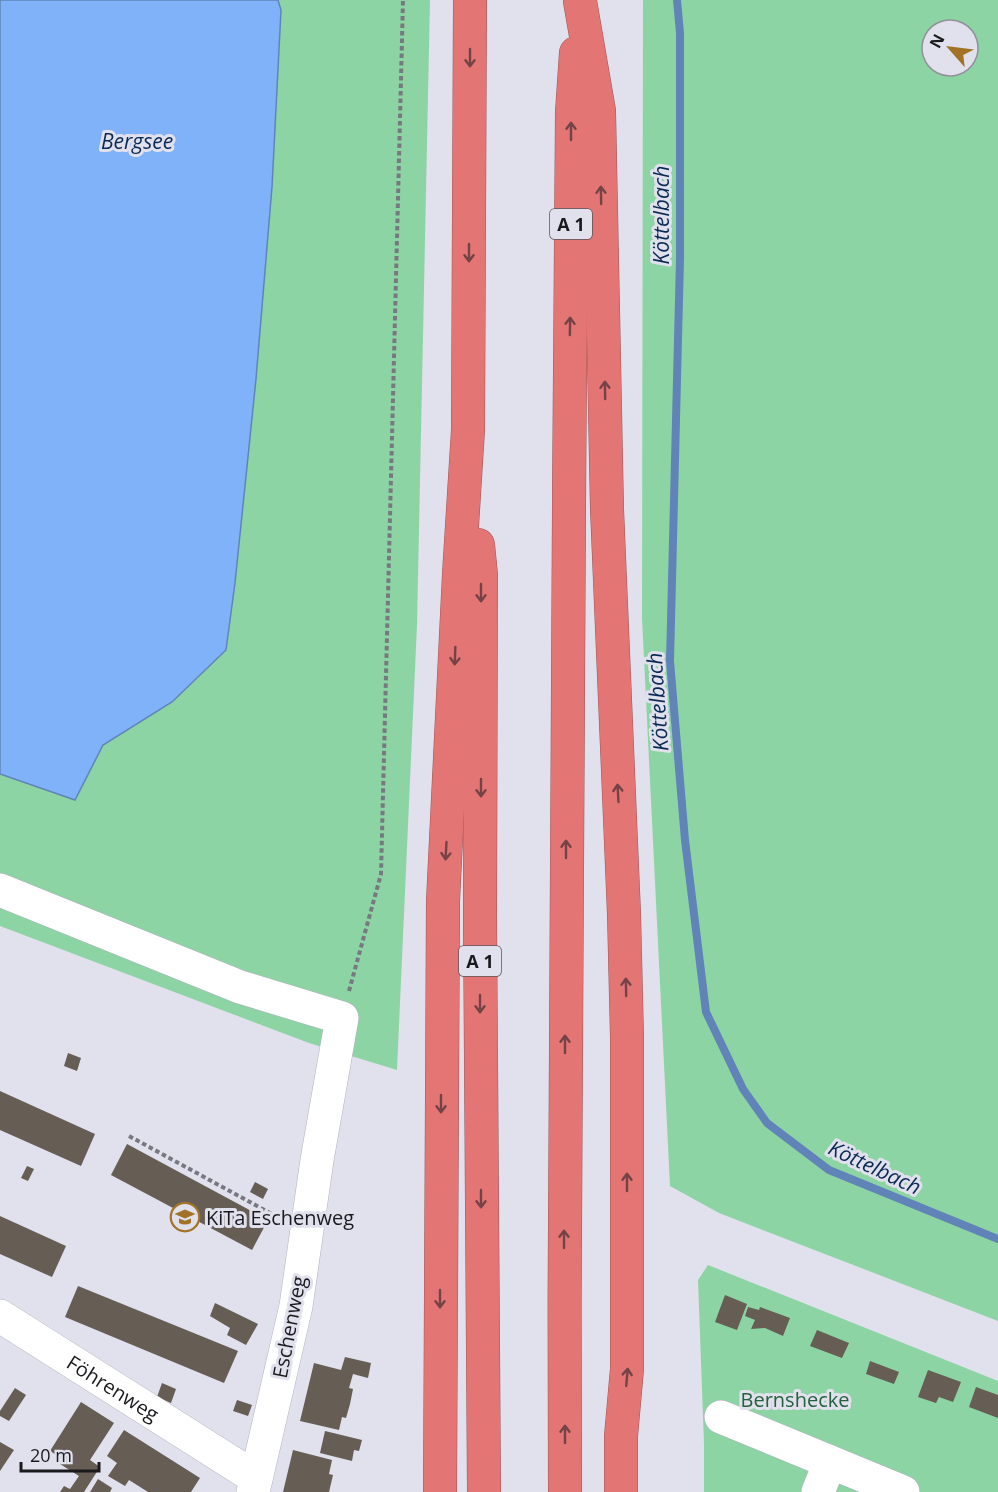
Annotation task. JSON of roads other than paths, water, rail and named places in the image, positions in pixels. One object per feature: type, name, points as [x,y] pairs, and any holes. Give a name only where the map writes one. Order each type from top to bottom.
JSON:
[{"type":"highway","name":"A 1","points":[[470,0],[468,430],[481,575],[480,927],[484,1492]]},
{"type":"highway","name":"A 1","points":[[565,1492],[564,1098],[572,112],[580,0]]},
{"type":"highway","points":[[580,0],[599,111],[607,509],[624,914],[627,1049],[627,1369],[621,1436],[621,1492]]},
{"type":"highway","points":[[440,1492],[443,901],[468,430]]},
{"type":"street","name":"Eschenweg","points":[[0,890],[240,987],[342,1018],[317,1160],[296,1306],[254,1485]]},
{"type":"street","name":"Föhrenweg","points":[[0,1316],[254,1485]]},
{"type":"street","points":[[720,1418],[903,1492]]},
{"type":"street","points":[[818,1492],[830,1462]]},
{"type":"water","name":"Bergsee","points":[[0,0],[278,0],[281,10],[272,187],[256,379],[226,650],[172,702],[103,745],[75,800],[0,774]]},
{"type":"waterway","name":"Köttelbach","points":[[677,0],[680,33],[680,259],[670,661],[685,840],[706,1012],[743,1089],[767,1123],[829,1170],[998,1239]]},
{"type":"place","name":"KiTa Eschenweg","points":[[185,1217]]},
{"type":"park label","name":"Bernshecke","points":[[795,1399]]}]
